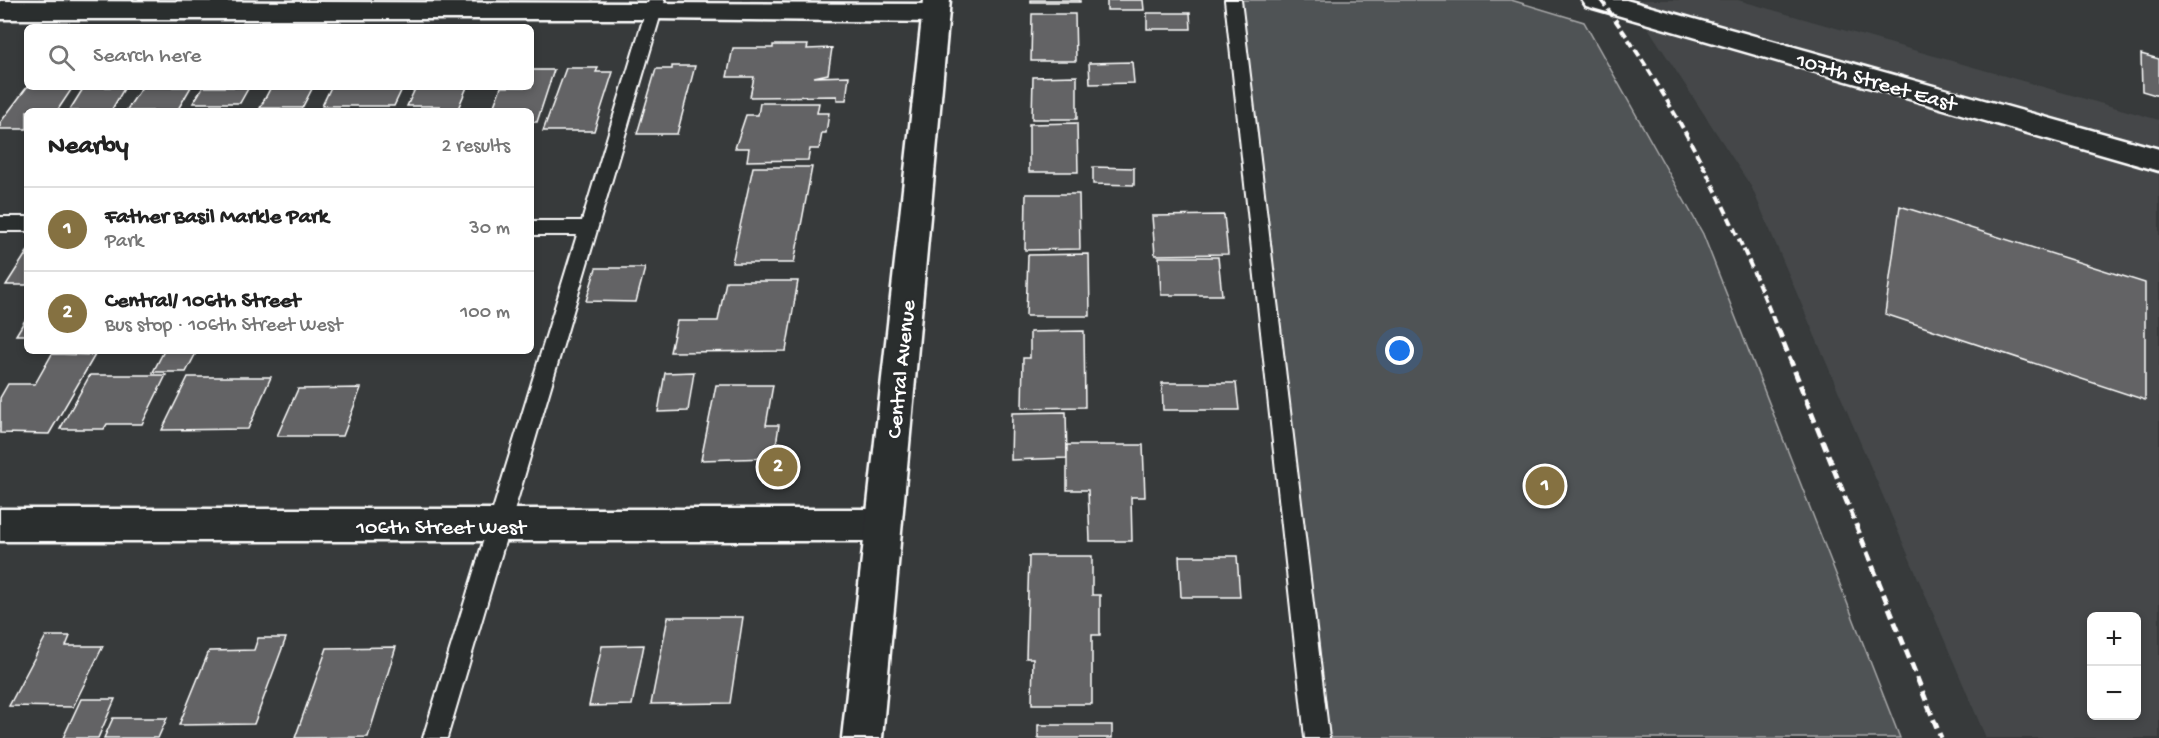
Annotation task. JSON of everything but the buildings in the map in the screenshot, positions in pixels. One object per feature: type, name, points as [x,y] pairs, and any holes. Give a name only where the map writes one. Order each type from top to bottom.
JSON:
[{"type":"street","name":"107th Street East","points":[[1595,0],[2159,160]]},
{"type":"street","points":[[0,10],[655,5],[936,7]]},
{"type":"street","name":"Central Avenue","points":[[862,738],[936,7]]},
{"type":"street","name":"106th Street West","points":[[0,525],[882,525]]},
{"type":"lane","points":[[1233,0],[1317,738]]},
{"type":"lane","points":[[435,738],[501,525],[655,5]]},
{"type":"lane","points":[[0,224],[24,224]]},
{"type":"lane","points":[[534,228],[590,228]]},
{"type":"shaded area","points":[[1233,0],[1511,0],[1584,22],[1703,234],[1900,738],[1317,738]]},
{"type":"shaded area","points":[[1630,0],[1738,0],[2159,120],[2159,738],[1986,738],[1752,188]]},
{"type":"railway","points":[[1601,0],[1653,78],[1700,160],[1741,245],[1778,331]]},
{"type":"railway","points":[[1778,329],[1941,738]]},
{"type":"place","name":"Central/ 106th Street","points":[[778,467]]},
{"type":"place","name":"Father Basil Markle Park","points":[[1545,486]]}]
